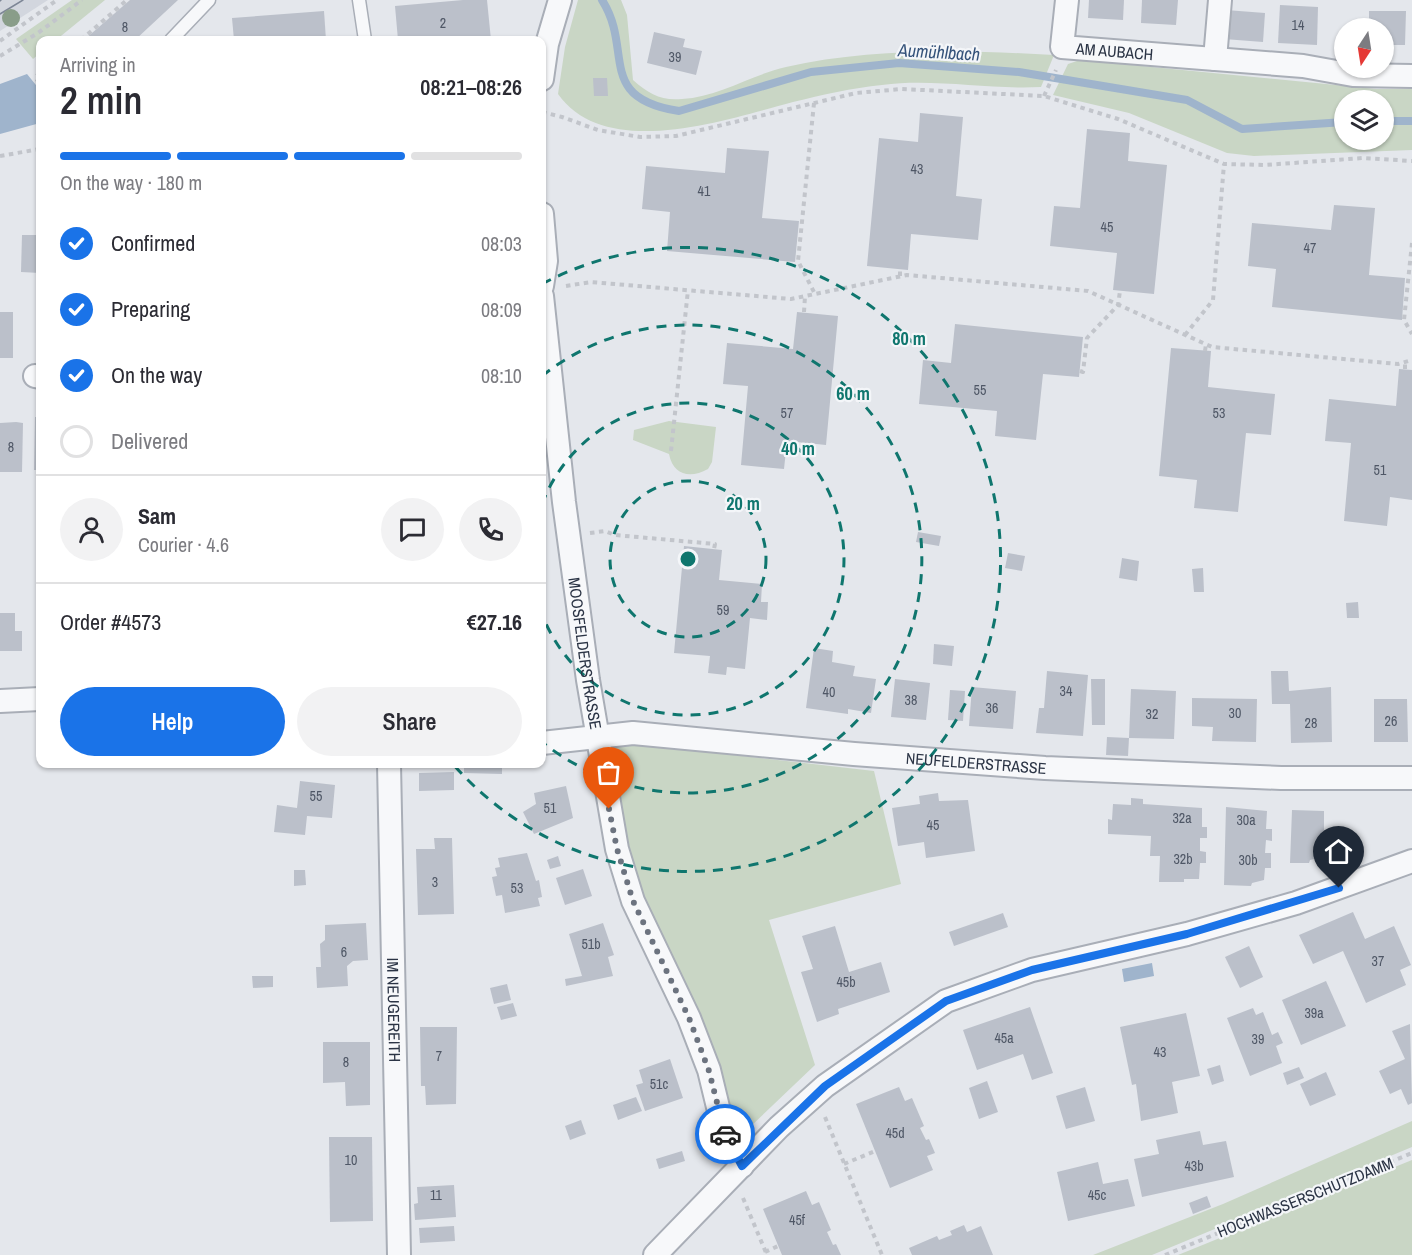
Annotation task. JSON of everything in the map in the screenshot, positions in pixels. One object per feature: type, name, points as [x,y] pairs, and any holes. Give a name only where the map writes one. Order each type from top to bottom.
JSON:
[{"type":"street","name":"AM AUBACH","points":[[1067,0],[1062,47],[1303,66],[1353,75],[1412,76]]},
{"type":"street","points":[[1215,59],[1220,0]]},
{"type":"street","points":[[546,52],[558,1]]},
{"type":"street","name":"MOOSFELDERSTRASSE","points":[[546,261],[568,536],[597,738],[617,849],[633,901],[689,1018],[709,1071],[725,1136],[737,1170]]},
{"type":"street","points":[[0,701],[36,699]]},
{"type":"street","name":"NEUFELDERSTRASSE","points":[[546,743],[633,732],[854,754],[1066,769],[1257,777],[1412,778]]},
{"type":"street","name":"IM NEUGEREITH","points":[[389,768],[399,1255]]},
{"type":"street","points":[[655,1255],[737,1170],[815,1095],[946,1001],[1032,970],[1187,934],[1296,903],[1412,861]]},
{"type":"lane","points":[[175,36],[209,0]]},
{"type":"lane","points":[[359,0],[364,36]]},
{"type":"path","points":[[0,40],[57,0]]},
{"type":"path","points":[[0,56],[38,33],[82,0]]},
{"type":"path","points":[[86,36],[127,0]]},
{"type":"path","points":[[1044,96],[1059,64]]},
{"type":"path","points":[[546,113],[598,130],[640,137],[676,136],[856,93],[902,89],[1044,96],[1118,119],[1224,164],[1265,165],[1363,158],[1412,161]]},
{"type":"path","points":[[813,103],[798,261],[815,294]]},
{"type":"path","points":[[0,156],[36,150]]},
{"type":"path","points":[[1185,335],[1213,300],[1224,164]]},
{"type":"path","points":[[1412,243],[1404,320],[1412,334]]},
{"type":"path","points":[[900,270],[900,276]]},
{"type":"path","points":[[548,289],[591,282],[791,299],[900,276],[1088,291],[1206,344],[1398,364],[1412,360]]},
{"type":"path","points":[[671,451],[688,290]]},
{"type":"path","points":[[1080,371],[1083,372],[1087,339],[1118,305],[1120,291]]},
{"type":"path","points":[[804,312],[806,296]]},
{"type":"path","points":[[1205,351],[1206,344]]},
{"type":"path","points":[[1405,362],[1405,369]]},
{"type":"path","points":[[568,536],[605,531],[615,535],[715,544],[714,549]]},
{"type":"path","points":[[815,1095],[882,1255]]},
{"type":"path","points":[[844,1164],[875,1150]]},
{"type":"path","name":"HOCHWASSERSCHUTZDAMM","points":[[1165,1255],[1412,1153]]},
{"type":"path","points":[[737,1170],[766,1253],[778,1246]]},
{"type":"shaded area","points":[[0,0],[48,0],[0,31]]},
{"type":"green space","points":[[72,0],[105,0],[61,36],[36,36],[36,56],[33,59],[16,39]]},
{"type":"green space","points":[[578,0],[621,0],[627,15],[633,80],[650,93],[668,99],[709,94],[786,67],[851,56],[919,52],[1054,55],[1041,87],[941,83],[882,85],[826,94],[703,125],[669,130],[636,131],[606,126],[579,115],[558,94],[565,47]]},
{"type":"green space","points":[[1080,60],[1377,89],[1412,89],[1412,150],[1254,156],[1227,153],[1129,113],[1053,95],[1068,64]]},
{"type":"green space","points":[[669,421],[716,427],[712,462],[708,469],[695,474],[683,473],[674,467],[669,454],[633,440],[634,430]]},
{"type":"green space","points":[[621,742],[874,771],[901,884],[769,920],[815,1065],[750,1127],[738,1130],[731,1121],[632,878],[605,752],[611,745]]},
{"type":"green space","points":[[1412,1121],[1412,1147],[1152,1255],[1093,1255],[1223,1204]]},
{"type":"green space","points":[[1412,1160],[1412,1255],[1178,1255]]},
{"type":"water","points":[[27,74],[36,85],[36,124],[0,134],[0,84]]},
{"type":"water","points":[[1152,963],[1154,976],[1124,982],[1122,969]]},
{"type":"building","points":[[130,0],[178,0],[139,36],[89,36]]},
{"type":"building","points":[[487,0],[491,36],[398,36],[395,6]]},
{"type":"building","points":[[1089,0],[1124,0],[1123,20],[1088,18]]},
{"type":"building","points":[[1142,0],[1178,0],[1176,25],[1141,23]]},
{"type":"building","points":[[1280,5],[1318,7],[1317,45],[1278,43]]},
{"type":"building","points":[[1226,10],[1265,13],[1263,42],[1224,39]]},
{"type":"building","points":[[324,11],[326,36],[234,36],[232,18]]},
{"type":"building","points":[[1369,11],[1406,11],[1405,45],[1394,45],[1394,18],[1369,18]]},
{"type":"building","points":[[654,32],[685,39],[683,47],[702,51],[696,75],[647,63]]},
{"type":"building","points":[[593,78],[607,78],[608,96],[594,96]]},
{"type":"building","points":[[920,113],[963,117],[956,196],[982,199],[978,240],[911,234],[908,270],[867,266],[879,138],[918,142]]},
{"type":"building","points":[[1087,129],[1130,133],[1128,161],[1167,165],[1154,294],[1113,290],[1117,253],[1050,246],[1054,206],[1080,208]]},
{"type":"building","points":[[727,148],[769,151],[762,218],[799,221],[795,262],[667,251],[670,212],[642,209],[646,166],[725,173]]},
{"type":"building","points":[[1334,205],[1375,208],[1369,275],[1405,278],[1402,320],[1272,307],[1276,269],[1248,266],[1252,223],[1331,230]]},
{"type":"building","points":[[22,235],[36,235],[36,273],[21,272]]},
{"type":"building","points":[[0,312],[13,312],[13,358],[0,358]]},
{"type":"building","points":[[797,312],[838,316],[826,445],[787,441],[784,469],[741,465],[748,386],[723,384],[727,343],[793,349]]},
{"type":"building","points":[[955,324],[1083,337],[1079,377],[1043,374],[1036,440],[995,436],[997,411],[919,404],[923,360],[951,363]]},
{"type":"building","points":[[1171,348],[1211,351],[1208,387],[1275,394],[1271,435],[1246,433],[1238,512],[1194,508],[1197,480],[1159,476]]},
{"type":"building","points":[[1399,369],[1412,370],[1412,500],[1390,497],[1387,526],[1344,521],[1351,443],[1325,441],[1329,399],[1396,406]]},
{"type":"building","points":[[35,417],[36,417],[36,470],[34,470]]},
{"type":"building","points":[[0,423],[23,423],[22,472],[0,472]]},
{"type":"building","points":[[918,532],[941,536],[939,546],[916,542]]},
{"type":"building","points":[[684,546],[722,550],[719,580],[762,584],[761,602],[768,602],[767,620],[750,618],[745,669],[727,667],[726,675],[708,673],[710,656],[674,653]]},
{"type":"building","points":[[1008,553],[1025,556],[1022,571],[1005,568]]},
{"type":"building","points":[[1122,558],[1139,561],[1137,581],[1119,578]]},
{"type":"building","points":[[1203,568],[1204,592],[1194,592],[1192,569]]},
{"type":"building","points":[[1358,602],[1359,618],[1347,618],[1346,603]]},
{"type":"building","points":[[0,613],[15,613],[15,631],[22,631],[22,651],[0,651]]},
{"type":"building","points":[[934,644],[954,646],[952,666],[933,664]]},
{"type":"building","points":[[814,648],[833,651],[832,662],[855,666],[853,676],[876,679],[871,713],[848,709],[848,714],[806,708]]},
{"type":"building","points":[[1047,671],[1088,675],[1083,736],[1036,733],[1039,708],[1044,708]]},
{"type":"building","points":[[1271,671],[1288,671],[1289,691],[1331,687],[1332,742],[1291,743],[1290,704],[1272,704]]},
{"type":"building","points":[[895,679],[930,683],[926,720],[891,717]]},
{"type":"building","points":[[1091,679],[1105,679],[1105,725],[1092,725]]},
{"type":"building","points":[[972,687],[1016,691],[1013,729],[969,726]]},
{"type":"building","points":[[1131,689],[1176,691],[1174,739],[1129,738]]},
{"type":"building","points":[[950,690],[965,691],[963,721],[948,720]]},
{"type":"building","points":[[1192,698],[1257,699],[1256,742],[1212,741],[1213,727],[1192,726]]},
{"type":"building","points":[[1374,699],[1407,699],[1408,742],[1374,742]]},
{"type":"building","points":[[1107,737],[1129,738],[1128,756],[1106,755]]},
{"type":"building","points":[[464,768],[502,768],[502,774],[464,773]]},
{"type":"building","points":[[454,772],[454,790],[419,791],[419,773]]},
{"type":"building","points":[[300,781],[335,785],[332,818],[307,816],[305,835],[274,832],[277,805],[297,808]]},
{"type":"building","points":[[566,786],[573,818],[534,834],[523,812],[536,804],[534,793]]},
{"type":"building","points":[[938,793],[939,801],[968,800],[975,851],[926,858],[924,842],[898,846],[892,808],[920,804],[919,796]]},
{"type":"building","points":[[1131,798],[1143,799],[1143,804],[1202,808],[1202,827],[1207,827],[1207,838],[1200,838],[1200,851],[1206,852],[1206,863],[1200,863],[1199,879],[1184,879],[1184,882],[1159,882],[1160,856],[1150,856],[1151,836],[1108,834],[1108,819],[1112,820],[1113,804],[1131,805]]},
{"type":"building","points":[[1226,807],[1267,811],[1266,829],[1272,829],[1272,841],[1266,840],[1265,853],[1271,853],[1271,868],[1265,868],[1264,880],[1252,883],[1251,886],[1224,885]]},
{"type":"building","points":[[1292,810],[1324,811],[1324,830],[1332,830],[1331,849],[1323,849],[1323,857],[1310,860],[1309,863],[1290,863]]},
{"type":"building","points":[[434,838],[452,838],[454,914],[418,915],[416,849],[435,849]]},
{"type":"building","points":[[527,853],[536,881],[539,880],[542,897],[538,898],[540,906],[505,913],[502,895],[496,896],[492,877],[497,876],[495,868],[500,867],[498,858]]},
{"type":"building","points":[[558,856],[561,866],[550,869],[547,860]]},
{"type":"building","points":[[583,869],[592,896],[565,905],[556,878]]},
{"type":"building","points":[[294,870],[305,870],[306,885],[294,886]]},
{"type":"building","points":[[1353,912],[1365,939],[1394,926],[1411,965],[1400,970],[1406,985],[1366,1003],[1343,951],[1313,964],[1299,935]]},
{"type":"building","points":[[1003,913],[1008,927],[954,946],[949,932]]},
{"type":"building","points":[[366,923],[368,960],[353,961],[347,966],[348,986],[317,988],[316,967],[321,967],[320,944],[325,940],[325,925]]},
{"type":"building","points":[[603,923],[614,955],[608,957],[613,976],[566,986],[565,979],[582,976],[569,934]]},
{"type":"building","points":[[835,926],[849,972],[881,962],[890,992],[838,1009],[839,1014],[817,1022],[801,972],[813,969],[802,936]]},
{"type":"building","points":[[1249,946],[1263,977],[1240,988],[1225,957]]},
{"type":"building","points":[[252,976],[273,976],[273,987],[253,988]]},
{"type":"building","points":[[1326,981],[1346,1026],[1301,1045],[1282,1000]]},
{"type":"building","points":[[507,984],[511,1000],[494,1004],[490,988]]},
{"type":"building","points":[[513,1003],[517,1016],[501,1020],[497,1007]]},
{"type":"building","points":[[1030,1007],[1053,1073],[1032,1080],[1023,1054],[977,1070],[963,1030]]},
{"type":"building","points":[[1253,1008],[1256,1015],[1263,1012],[1272,1035],[1278,1032],[1283,1043],[1276,1046],[1282,1063],[1250,1076],[1227,1018]]},
{"type":"building","points":[[1186,1013],[1200,1076],[1172,1082],[1178,1113],[1141,1121],[1136,1084],[1132,1085],[1120,1027]]},
{"type":"building","points":[[1410,1024],[1412,1103],[1408,1105],[1401,1089],[1390,1094],[1379,1071],[1405,1059],[1392,1031]]},
{"type":"building","points":[[420,1027],[457,1027],[456,1104],[426,1105],[425,1086],[421,1086]]},
{"type":"building","points":[[323,1042],[370,1042],[370,1105],[346,1106],[345,1082],[323,1083]]},
{"type":"building","points":[[670,1059],[683,1098],[645,1111],[636,1085],[643,1083],[639,1070]]},
{"type":"building","points":[[1220,1065],[1224,1081],[1212,1085],[1207,1069]]},
{"type":"building","points":[[1299,1067],[1304,1078],[1287,1085],[1283,1073]]},
{"type":"building","points":[[1326,1072],[1336,1095],[1310,1106],[1300,1084]]},
{"type":"building","points":[[987,1081],[998,1112],[979,1119],[969,1088]]},
{"type":"building","points":[[899,1087],[905,1101],[912,1098],[924,1126],[920,1128],[926,1140],[929,1139],[935,1153],[927,1156],[933,1170],[890,1188],[856,1104]]},
{"type":"building","points":[[1085,1087],[1095,1121],[1066,1129],[1056,1096]]},
{"type":"building","points":[[636,1097],[642,1111],[618,1120],[613,1105]]},
{"type":"building","points":[[581,1120],[586,1134],[570,1140],[565,1126]]},
{"type":"building","points":[[1200,1131],[1203,1145],[1226,1141],[1234,1177],[1142,1197],[1134,1159],[1159,1154],[1156,1140]]},
{"type":"building","points":[[329,1137],[372,1137],[373,1221],[330,1222]]},
{"type":"building","points":[[682,1151],[685,1161],[659,1169],[656,1159]]},
{"type":"building","points":[[1098,1162],[1103,1184],[1128,1179],[1135,1206],[1068,1221],[1057,1172]]},
{"type":"building","points":[[454,1185],[456,1217],[415,1220],[414,1204],[418,1203],[417,1187]]},
{"type":"building","points":[[806,1191],[812,1205],[819,1202],[831,1230],[827,1232],[841,1255],[782,1255],[763,1209]]},
{"type":"building","points":[[1207,1196],[1211,1207],[1193,1214],[1189,1203]]},
{"type":"building","points":[[964,1225],[967,1232],[981,1226],[993,1255],[912,1255],[909,1248],[937,1236],[939,1240],[952,1235],[950,1231]]},
{"type":"building","points":[[454,1226],[455,1241],[420,1243],[419,1228]]},
{"type":"waterway","name":"Aumühlbach","points":[[602,0],[611,19],[626,83],[636,95],[653,105],[679,111],[811,72],[899,63],[1019,72],[1187,100],[1242,129],[1334,123]]},
{"type":"waterway","name":"Aumühlbach","points":[[1394,121],[1412,121]]},
{"type":"tram line","points":[[0,14],[23,0]]},
{"type":"way so far","points":[[609,809],[617,849],[633,901],[689,1018],[709,1071],[725,1134]]},
{"type":"route","points":[[725,1134],[742,1166],[779,1127],[825,1086],[901,1035],[946,1001],[1032,970],[1084,956],[1187,934],[1296,903],[1339,888]]}]
